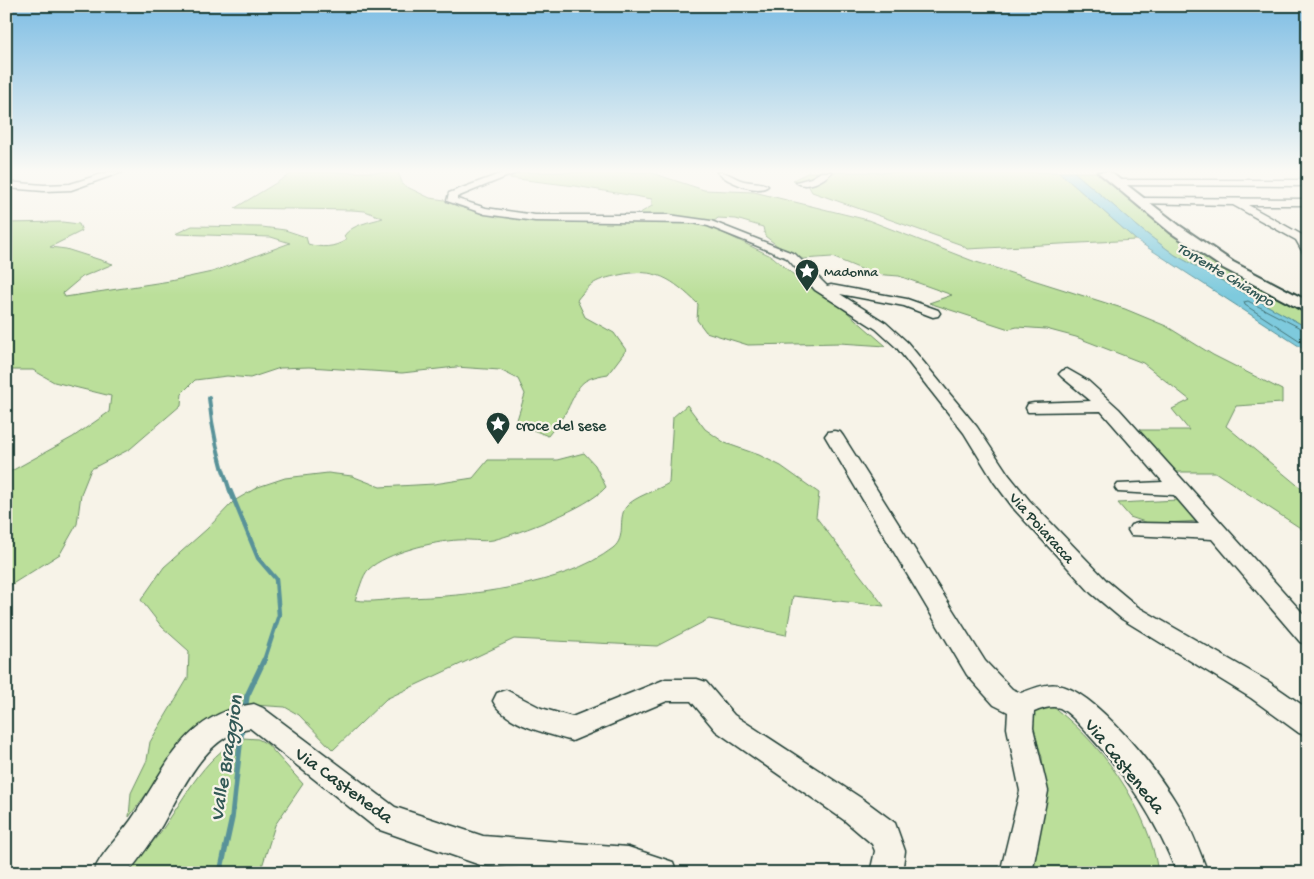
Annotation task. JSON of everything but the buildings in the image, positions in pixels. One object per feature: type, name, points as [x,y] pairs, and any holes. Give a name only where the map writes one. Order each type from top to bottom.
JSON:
[{"type":"main road","points":[[1156,213],[1175,229],[1228,265],[1304,304]]},
{"type":"street","name":"Via Poiaracca","points":[[499,213],[535,218],[669,218],[711,224],[791,256],[802,264],[812,281],[881,326],[902,345],[971,431],[1000,478],[1022,505],[1099,587],[1130,613],[1260,690],[1308,724]]},
{"type":"street","points":[[1255,213],[1300,238],[1308,252]]},
{"type":"street","points":[[819,286],[907,303],[933,313]]},
{"type":"street","points":[[1067,374],[1106,406],[1308,635]]},
{"type":"street","points":[[1034,408],[1106,406]]},
{"type":"street","points":[[834,436],[976,668],[1003,697],[1020,706],[1020,728],[1034,792],[1016,873]]},
{"type":"street","points":[[1125,488],[1180,489]]},
{"type":"street","points":[[1138,530],[1217,532]]},
{"type":"street","points":[[506,701],[535,718],[572,729],[666,690],[696,690],[726,723],[854,810],[884,834],[890,851],[886,873]]},
{"type":"street","name":"Via Casteneda","points":[[1020,706],[1040,696],[1064,698],[1089,717],[1134,768],[1166,813],[1193,873]]},
{"type":"street","name":"Via Casteneda","points":[[108,873],[141,832],[195,746],[224,723],[240,716],[254,716],[388,819],[483,851],[628,862],[662,873]]},
{"type":"green space","points":[[370,213],[488,213],[686,221],[709,226],[773,257],[790,272],[840,306],[886,346],[840,343],[748,345],[706,332],[697,320],[698,304],[680,288],[663,277],[653,274],[632,273],[599,280],[586,289],[577,300],[585,317],[614,333],[626,350],[608,374],[591,378],[581,384],[565,413],[548,436],[516,423],[525,394],[518,379],[500,370],[456,367],[402,373],[309,367],[280,368],[250,378],[227,376],[195,380],[182,393],[181,405],[130,449],[91,469],[81,494],[77,524],[60,554],[6,588],[6,474],[73,437],[109,412],[111,396],[54,382],[33,370],[6,370],[6,223],[62,222],[79,224],[82,231],[50,247],[66,249],[113,264],[82,277],[63,293],[65,297],[170,281],[212,272],[290,243],[271,237],[175,234],[192,226],[262,227],[285,230],[306,237],[308,244],[327,247],[337,245],[346,240],[344,236],[347,232],[357,226],[383,218]]},
{"type":"green space","points":[[640,213],[840,213],[868,220],[973,261],[1125,309],[1166,326],[1213,355],[1282,390],[1282,403],[1236,406],[1226,426],[1308,494],[1308,533],[1215,472],[1176,472],[1136,430],[1189,430],[1172,409],[1190,400],[1143,363],[1076,337],[1046,329],[1017,327],[1009,329],[929,303],[952,295],[899,276],[873,274],[832,257],[803,259],[779,247],[765,236],[763,227],[736,219],[718,218],[713,222],[679,216],[635,216]]},
{"type":"green space","points":[[871,213],[1105,213],[1136,240],[967,249],[962,245]]},
{"type":"green space","points":[[1122,213],[1157,213],[1226,265],[1308,316],[1308,328],[1175,255]]},
{"type":"green space","points":[[687,405],[705,429],[725,443],[759,455],[781,466],[819,493],[816,517],[884,606],[793,596],[786,635],[709,619],[657,646],[514,639],[386,699],[333,750],[299,715],[285,707],[254,705],[156,781],[129,817],[131,793],[147,760],[150,742],[188,678],[189,651],[162,627],[141,600],[164,567],[207,529],[234,501],[258,487],[285,478],[328,473],[352,476],[380,487],[434,484],[473,478],[488,460],[557,460],[584,453],[595,465],[606,487],[585,503],[536,526],[493,540],[448,541],[411,549],[387,558],[369,569],[355,600],[374,601],[456,595],[513,587],[568,572],[592,561],[617,544],[620,539],[623,512],[629,503],[669,483],[673,417]]},
{"type":"green space","points":[[1178,500],[1199,521],[1151,524],[1130,517],[1118,503]]},
{"type":"green space","points":[[1046,702],[1084,734],[1118,777],[1133,800],[1144,824],[1153,849],[1158,873],[1024,873],[1044,788],[1042,757],[1032,726],[1030,711]]},
{"type":"green space","points":[[243,738],[258,739],[267,744],[303,784],[275,825],[260,873],[126,873],[166,825],[204,768],[229,746]]},
{"type":"water","points":[[1105,213],[1122,213],[1175,255],[1308,328],[1308,352],[1136,240]]},
{"type":"waterway","name":"Valle Braggion","points":[[209,398],[216,445],[230,491]]},
{"type":"waterway","name":"Valle Braggion","points":[[230,490],[258,558],[276,579],[279,615],[264,661]]},
{"type":"waterway","name":"Valle Braggion","points":[[245,709],[247,696],[264,660]]},
{"type":"waterway","name":"Valle Braggion","points":[[220,873],[232,818],[242,726]]},
{"type":"place","name":"Madonna","points":[[807,292]]},
{"type":"place","name":"croce del sese","points":[[498,445]]},
{"type":"water label","name":"Torrente Chiampo","points":[[1226,274]]}]
